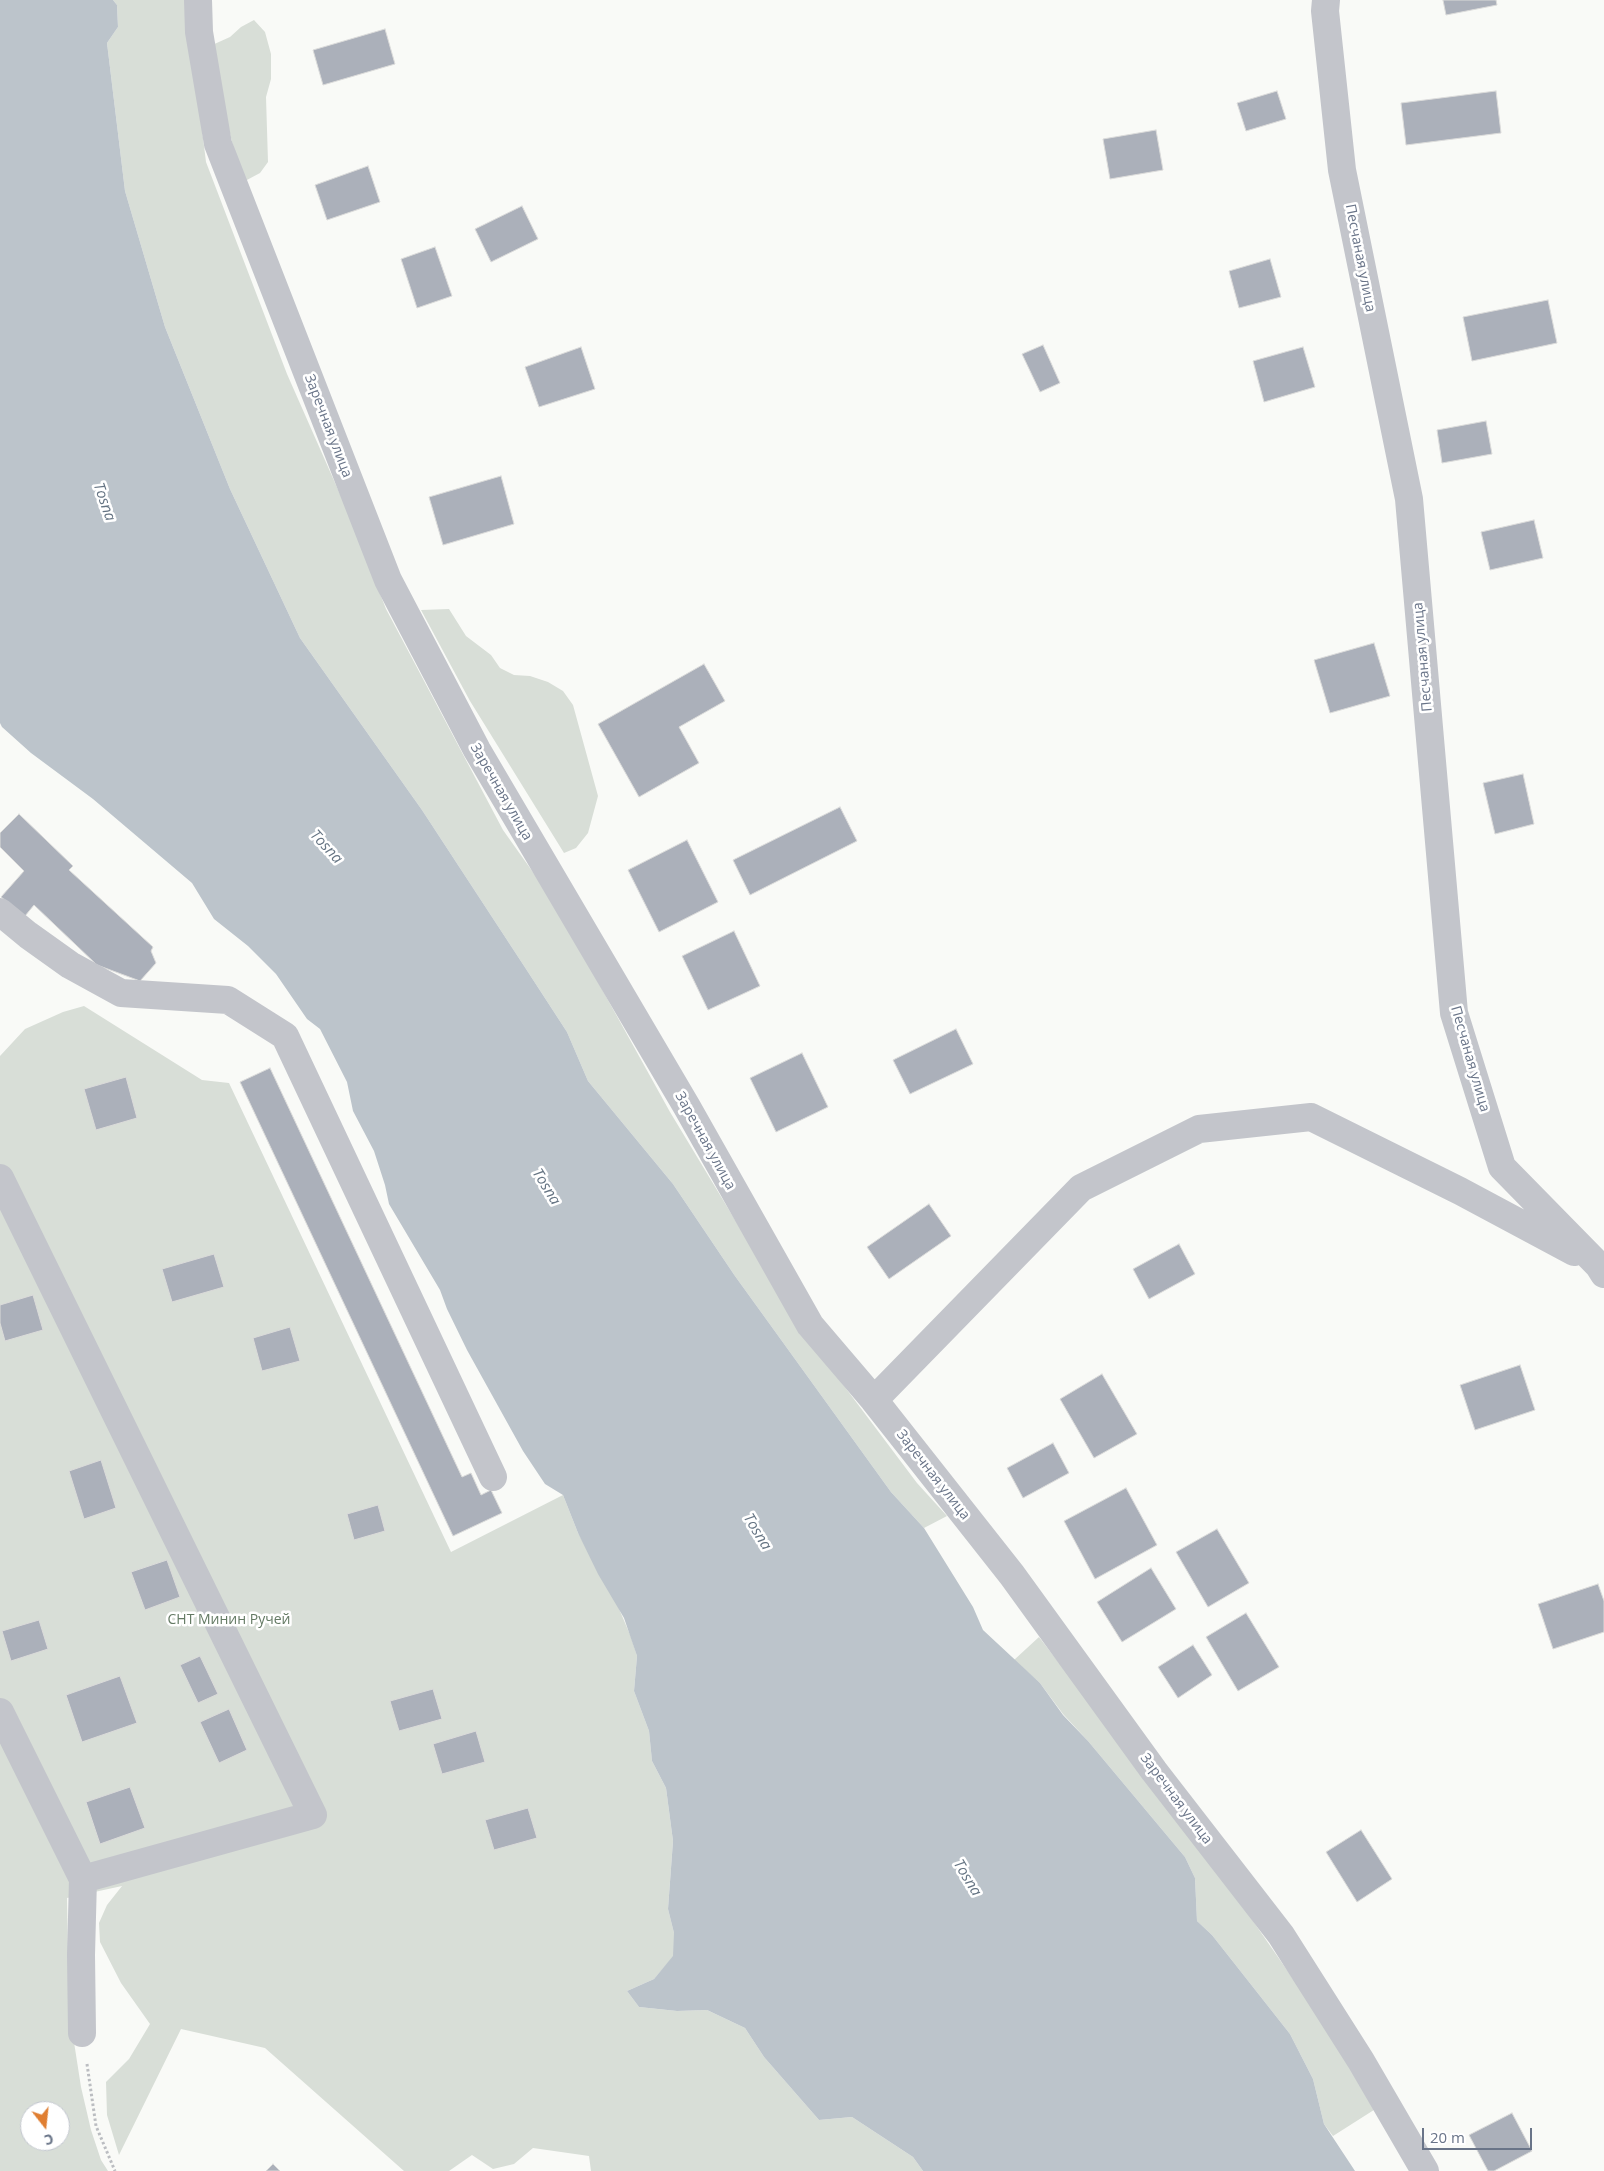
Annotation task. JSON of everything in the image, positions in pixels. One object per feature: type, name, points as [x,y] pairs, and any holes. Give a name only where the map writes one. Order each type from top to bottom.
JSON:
[{"type":"street","name":"Заречная улица","points":[[198,0],[199,32],[218,144],[388,580],[476,750],[687,1107],[810,1325],[874,1400],[1012,1574],[1154,1771],[1281,1935],[1360,2061],[1425,2171]]},
{"type":"street","name":"Песчаная улица","points":[[1326,0],[1325,11],[1342,170],[1409,499],[1454,1013],[1502,1167],[1602,1268]]},
{"type":"street","points":[[0,912],[28,936],[70,965],[121,993],[228,1000],[285,1036],[493,1477]]},
{"type":"street","points":[[874,1400],[1081,1188],[1199,1129],[1311,1117],[1460,1191],[1602,1268]]},
{"type":"street","points":[[0,1178],[313,1814],[83,1879]]},
{"type":"street","points":[[0,1712],[83,1879],[81,1955],[82,2034]]},
{"type":"path","points":[[82,2034],[96,2126],[115,2171]]},
{"type":"green space","points":[[113,0],[186,0],[206,162],[287,374],[347,510],[386,609],[503,830],[552,899],[670,1112],[799,1326],[917,1483],[947,1516],[924,1528],[891,1492],[735,1276],[673,1184],[588,1081],[567,1032],[528,972],[422,810],[300,638],[230,489],[165,327],[125,191],[107,43],[118,27],[117,5]]},
{"type":"green space","points":[[254,20],[265,32],[271,54],[271,79],[266,97],[268,162],[260,173],[245,181],[232,142],[210,46],[230,37],[241,27]]},
{"type":"green space","points":[[449,609],[466,636],[491,655],[500,668],[514,675],[530,676],[548,682],[563,691],[573,705],[598,796],[588,833],[576,848],[564,853],[470,701],[421,610]]},
{"type":"green space","name":"СНТ Минин Ручей","points":[[84,1006],[202,1080],[229,1083],[451,1552],[563,1495],[578,1533],[614,1597],[631,1637],[637,1656],[634,1691],[649,1731],[652,1761],[666,1788],[673,1841],[668,1909],[674,1933],[674,1956],[654,1979],[627,1991],[639,2007],[677,2011],[707,2010],[745,2028],[764,2057],[819,2120],[852,2117],[913,2157],[923,2171],[591,2171],[589,2156],[533,2148],[514,2164],[493,2169],[472,2155],[449,2171],[404,2171],[265,2048],[181,2029],[119,2155],[107,2115],[106,2082],[129,2059],[150,2024],[121,1983],[100,1942],[99,1923],[107,1905],[122,1886],[67,1898],[69,2010],[81,2087],[91,2130],[101,2160],[108,2171],[0,2171],[0,1056],[25,1029],[63,1012]]},
{"type":"green space","points":[[1039,1637],[1208,1856],[1327,2028],[1377,2108],[1333,2136],[1324,2124],[1313,2079],[1290,2034],[1212,1935],[1197,1921],[1195,1878],[1185,1857],[1063,1714],[1040,1683],[1014,1660]]},
{"type":"water","name":"Tosna","points":[[0,0],[113,0],[117,5],[118,27],[107,43],[125,191],[165,327],[230,489],[300,638],[422,810],[528,972],[567,1032],[588,1081],[673,1184],[735,1276],[891,1492],[924,1528],[973,1607],[983,1630],[1040,1683],[1063,1715],[1088,1741],[1185,1857],[1195,1878],[1197,1921],[1212,1935],[1290,2034],[1313,2079],[1324,2124],[1355,2171],[923,2171],[913,2157],[852,2117],[819,2120],[764,2057],[745,2028],[707,2010],[677,2011],[639,2007],[627,1991],[654,1979],[673,1956],[674,1933],[668,1909],[673,1841],[666,1788],[652,1761],[649,1731],[634,1691],[637,1656],[624,1618],[598,1574],[578,1533],[563,1495],[545,1484],[523,1451],[467,1350],[440,1290],[389,1204],[374,1151],[353,1111],[347,1082],[320,1029],[307,1019],[276,974],[248,946],[214,919],[192,883],[93,799],[31,753],[0,723]]},
{"type":"building","points":[[1443,0],[1496,0],[1497,5],[1446,15]]},
{"type":"building","points":[[385,29],[395,64],[323,85],[313,50]]},
{"type":"building","points":[[1277,91],[1286,119],[1246,131],[1237,103]]},
{"type":"building","points":[[1496,91],[1501,133],[1406,145],[1401,103]]},
{"type":"building","points":[[1156,130],[1163,170],[1110,179],[1103,139]]},
{"type":"building","points":[[368,166],[380,202],[327,220],[315,185]]},
{"type":"building","points":[[522,206],[538,239],[491,262],[475,229]]},
{"type":"building","points":[[435,247],[452,296],[417,308],[401,259]]},
{"type":"building","points":[[1270,259],[1281,297],[1239,308],[1229,271]]},
{"type":"building","points":[[1548,300],[1557,343],[1472,361],[1463,317]]},
{"type":"building","points":[[1043,345],[1060,383],[1040,392],[1022,354]]},
{"type":"building","points":[[581,347],[595,389],[539,407],[525,367]]},
{"type":"building","points":[[1303,347],[1315,387],[1264,402],[1253,361]]},
{"type":"building","points":[[1486,421],[1492,454],[1442,463],[1437,430]]},
{"type":"building","points":[[501,476],[514,524],[443,545],[429,497]]},
{"type":"building","points":[[1534,520],[1543,558],[1490,570],[1481,532]]},
{"type":"building","points":[[1374,643],[1390,696],[1330,713],[1314,660]]},
{"type":"building","points":[[704,664],[725,701],[679,727],[699,763],[639,797],[598,724]]},
{"type":"building","points":[[1523,774],[1534,824],[1495,834],[1483,783]]},
{"type":"building","points":[[840,807],[857,841],[750,895],[733,860]]},
{"type":"building","points":[[19,814],[73,866],[69,870],[153,947],[151,951],[156,963],[140,981],[97,965],[34,905],[25,916],[1,897],[24,871],[0,847],[0,833]]},
{"type":"building","points":[[687,840],[718,902],[659,932],[628,870]]},
{"type":"building","points":[[734,931],[760,986],[708,1010],[682,956]]},
{"type":"building","points":[[956,1029],[973,1064],[910,1094],[893,1060]]},
{"type":"building","points":[[802,1053],[828,1107],[776,1132],[750,1078]]},
{"type":"building","points":[[270,1068],[462,1477],[471,1473],[481,1495],[491,1490],[502,1513],[453,1536],[240,1082]]},
{"type":"building","points":[[126,1077],[137,1118],[96,1130],[84,1089]]},
{"type":"building","points":[[929,1204],[951,1236],[889,1279],[867,1247]]},
{"type":"building","points":[[1179,1244],[1195,1274],[1149,1299],[1133,1269]]},
{"type":"building","points":[[214,1254],[224,1287],[172,1302],[162,1269]]},
{"type":"building","points":[[33,1295],[43,1330],[5,1341],[0,1323],[0,1305]]},
{"type":"building","points":[[290,1327],[300,1361],[262,1371],[253,1338]]},
{"type":"building","points":[[1520,1365],[1535,1410],[1475,1430],[1460,1385]]},
{"type":"building","points":[[1102,1374],[1137,1434],[1094,1458],[1060,1399]]},
{"type":"building","points":[[1053,1443],[1069,1473],[1023,1498],[1007,1468]]},
{"type":"building","points":[[101,1460],[116,1508],[84,1519],[69,1471]]},
{"type":"building","points":[[1126,1488],[1157,1545],[1095,1579],[1064,1521]]},
{"type":"building","points":[[378,1505],[385,1531],[354,1540],[347,1514]]},
{"type":"building","points":[[1217,1529],[1249,1583],[1208,1607],[1176,1552]]},
{"type":"building","points":[[167,1560],[180,1597],[145,1610],[131,1572]]},
{"type":"building","points":[[1151,1568],[1176,1609],[1122,1642],[1097,1602]]},
{"type":"building","points":[[1598,1584],[1604,1601],[1604,1632],[1553,1649],[1538,1604]]},
{"type":"building","points":[[1246,1613],[1279,1667],[1238,1691],[1206,1637]]},
{"type":"building","points":[[39,1620],[48,1649],[11,1661],[2,1631]]},
{"type":"building","points":[[1193,1645],[1212,1675],[1178,1698],[1158,1667]]},
{"type":"building","points":[[200,1656],[218,1694],[198,1703],[180,1665]]},
{"type":"building","points":[[120,1676],[137,1723],[82,1742],[66,1695]]},
{"type":"building","points":[[433,1689],[442,1719],[399,1731],[390,1701]]},
{"type":"building","points":[[229,1709],[247,1750],[219,1763],[200,1722]]},
{"type":"building","points":[[476,1731],[485,1762],[442,1774],[433,1744]]},
{"type":"building","points":[[130,1787],[145,1828],[100,1844],[86,1802]]},
{"type":"building","points":[[528,1808],[537,1838],[494,1850],[485,1820]]},
{"type":"building","points":[[1361,1830],[1392,1879],[1357,1902],[1326,1852]]},
{"type":"building","points":[[1512,2113],[1532,2151],[1494,2171],[1488,2171],[1469,2135]]},
{"type":"building","points":[[273,2164],[280,2171],[266,2171]]}]
